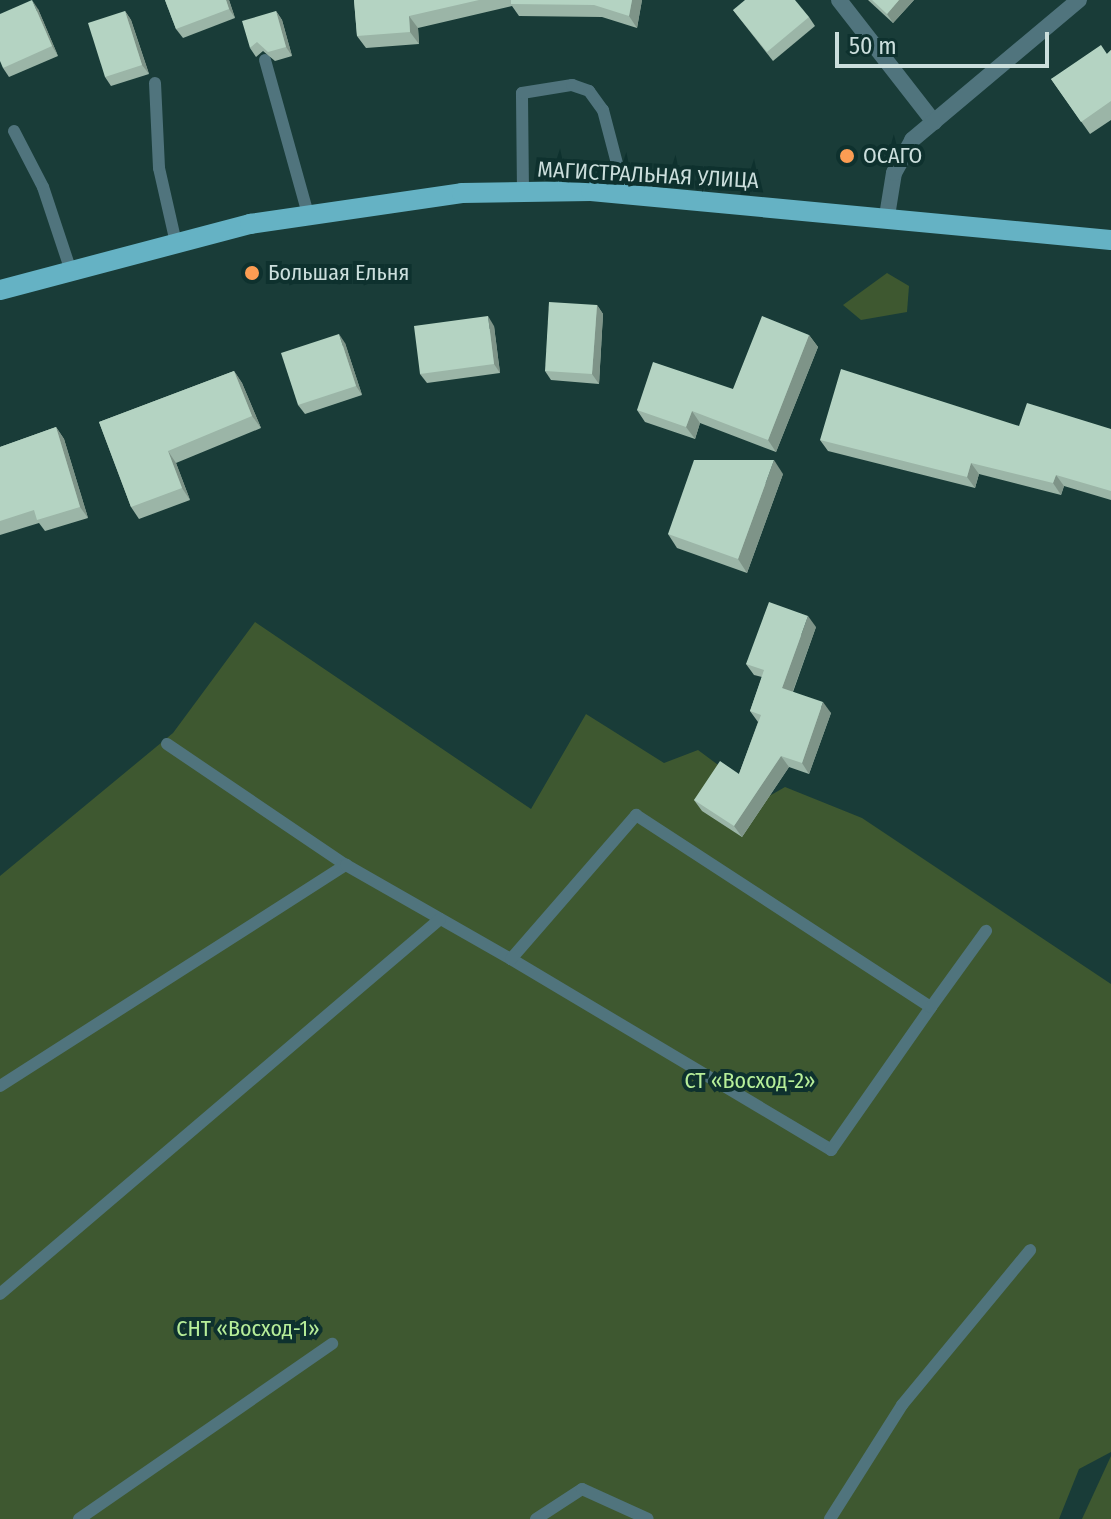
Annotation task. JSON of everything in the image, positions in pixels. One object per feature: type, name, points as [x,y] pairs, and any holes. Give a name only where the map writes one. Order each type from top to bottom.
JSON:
[{"type":"main road","name":"МАГИСТРАЛЬНАЯ УЛИЦА","points":[[0,290],[176,243],[308,214],[523,192],[625,194],[887,216],[1111,240]]},
{"type":"street","points":[[839,0],[934,122]]},
{"type":"street","points":[[887,216],[894,173],[912,140],[1079,0]]},
{"type":"lane","points":[[265,60],[308,214]]},
{"type":"lane","points":[[155,83],[159,168],[176,243]]},
{"type":"lane","points":[[523,192],[522,93],[572,85],[589,91],[603,110],[625,194]]},
{"type":"lane","points":[[14,131],[43,187],[71,271]]},
{"type":"lane","points":[[167,744],[346,865],[511,959],[831,1150],[986,931]]},
{"type":"lane","points":[[511,959],[636,815],[931,1007]]},
{"type":"lane","points":[[0,1086],[346,865]]},
{"type":"lane","points":[[0,1294],[440,919]]},
{"type":"lane","points":[[830,1519],[902,1405],[1030,1250]]},
{"type":"lane","points":[[79,1519],[332,1344]]},
{"type":"lane","points":[[536,1519],[582,1489],[648,1519]]},
{"type":"green space","points":[[887,273],[909,286],[907,312],[861,320],[843,305]]},
{"type":"green space","name":"СТ «Восход-2»","points":[[255,622],[531,809],[586,714],[664,763],[698,750],[764,799],[785,787],[862,818],[1111,984],[1111,1452],[1079,1469],[1059,1519],[0,1519],[0,876],[173,733]]},
{"type":"green space","points":[[1111,1456],[1111,1519],[1082,1519]]},
{"type":"building","points":[[32,0],[52,46],[3,68],[0,61],[0,14]]},
{"type":"building","points":[[165,0],[226,0],[229,9],[176,29]]},
{"type":"building","points":[[354,0],[479,0],[409,16],[410,32],[357,36]]},
{"type":"building","points":[[511,0],[632,0],[629,16],[594,5],[511,4]]},
{"type":"building","points":[[745,0],[795,0],[809,17],[767,52],[733,10]]},
{"type":"building","points":[[872,0],[899,0],[887,14]]},
{"type":"building","points":[[125,11],[142,65],[105,77],[88,23]]},
{"type":"building","points":[[276,11],[286,47],[268,52],[257,42],[250,48],[242,21]]},
{"type":"building","points":[[1101,45],[1107,54],[1111,50],[1111,101],[1081,122],[1051,79]]},
{"type":"building","points":[[549,302],[597,305],[592,374],[545,371]]},
{"type":"building","points":[[488,316],[494,364],[420,374],[414,326]]},
{"type":"building","points":[[762,316],[809,335],[768,440],[692,411],[686,427],[637,410],[653,362],[733,389]]},
{"type":"building","points":[[339,334],[356,386],[298,405],[281,353]]},
{"type":"building","points":[[841,369],[1019,426],[1027,403],[1111,429],[1111,491],[1056,475],[1053,483],[971,463],[967,477],[820,440]]},
{"type":"building","points":[[234,371],[252,416],[168,451],[182,488],[131,507],[99,422]]},
{"type":"building","points":[[56,427],[80,507],[37,520],[34,510],[0,521],[0,447]]},
{"type":"building","points":[[694,460],[774,460],[738,559],[668,534]]},
{"type":"building","points":[[769,602],[808,616],[782,688],[823,702],[802,763],[781,756],[734,826],[694,800],[720,761],[739,774],[761,715],[750,711],[764,670],[746,664]]},
{"type":"place","name":"ОСАГО","points":[[847,156]]},
{"type":"place","name":"Большая Ельня","points":[[252,273]]},
{"type":"park label","name":"СНТ «Восход-1»","points":[[248,1329]]}]
